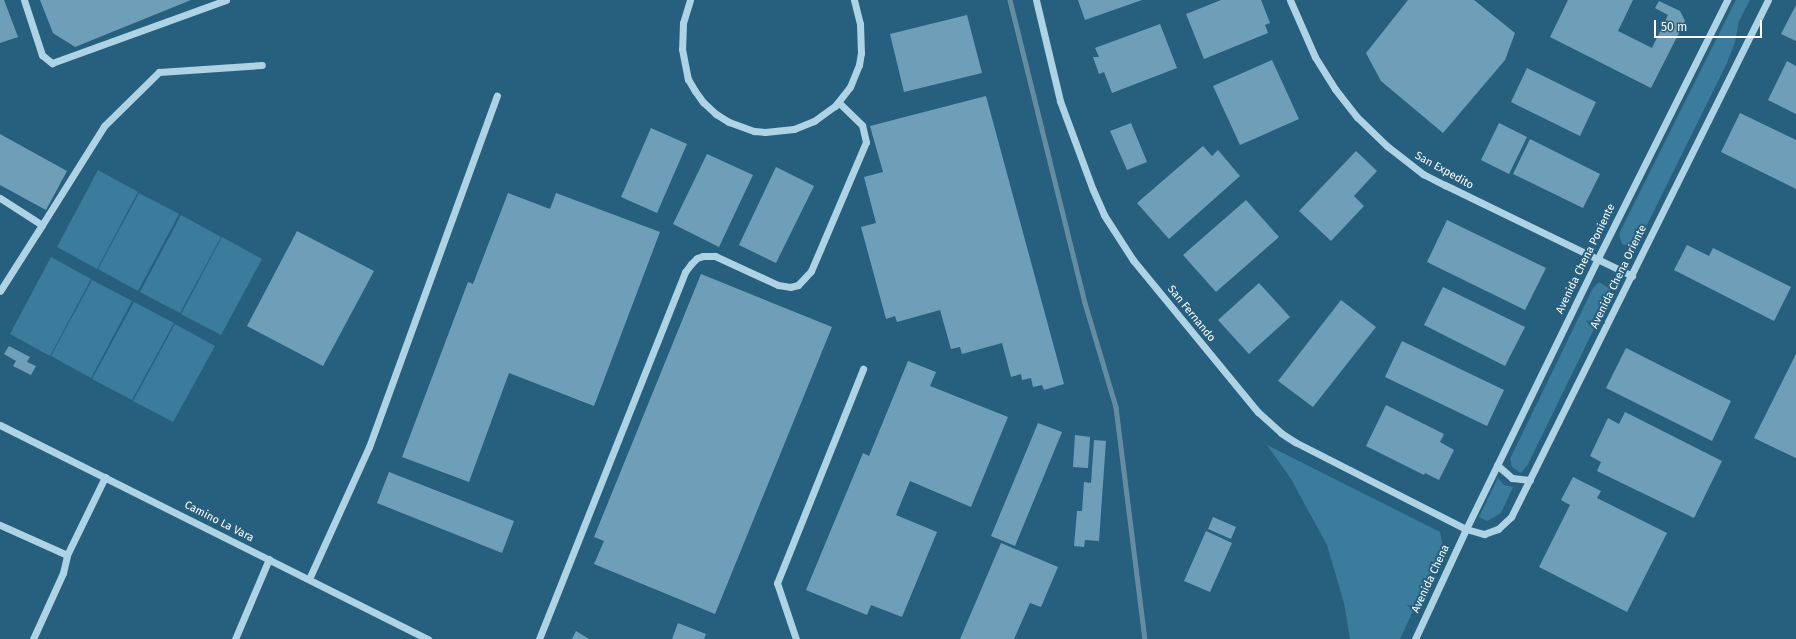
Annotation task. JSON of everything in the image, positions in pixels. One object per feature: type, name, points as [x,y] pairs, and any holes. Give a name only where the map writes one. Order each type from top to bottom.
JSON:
[{"type":"street","points":[[24,0],[42,55],[52,63],[226,0]]},
{"type":"street","points":[[690,0],[683,23],[682,35],[684,63],[688,78],[703,102],[716,114],[729,122],[754,131],[779,131],[794,129],[814,121],[838,102],[850,87],[859,64],[860,24],[854,0]]},
{"type":"street","name":"San Fernando","points":[[1036,0],[1060,101],[1093,190],[1104,214],[1133,260],[1258,412],[1276,429],[1295,442],[1466,529]]},
{"type":"street","name":"San Expedito","points":[[1290,0],[1315,57],[1335,89],[1357,117],[1387,146],[1423,174],[1632,276]]},
{"type":"street","name":"Avenida Chena Poniente","points":[[1466,529],[1597,260],[1727,0]]},
{"type":"street","name":"Avenida Chena Oriente","points":[[1466,529],[1484,534],[1504,526],[1511,517],[1768,0]]},
{"type":"street","points":[[0,291],[104,126],[159,72],[262,65]]},
{"type":"street","points":[[309,579],[369,446],[497,96]]},
{"type":"street","points":[[539,639],[685,272],[696,258],[703,256],[715,256],[778,285],[790,287],[798,285],[811,271],[866,142],[862,125],[838,102]]},
{"type":"street","points":[[0,198],[42,225]]},
{"type":"street","points":[[796,639],[777,583],[863,369]]},
{"type":"street","name":"Camino La Vara","points":[[0,425],[428,639]]},
{"type":"street","points":[[1497,465],[1512,478],[1530,480]]},
{"type":"street","points":[[33,639],[63,573],[66,555],[105,477]]},
{"type":"street","points":[[0,525],[66,555]]},
{"type":"street","name":"Avenida Chena","points":[[1415,639],[1466,529]]},
{"type":"street","points":[[235,639],[269,559]]},
{"type":"shaded area","points":[[1736,0],[1750,0],[1739,21],[1735,42],[1727,63],[1639,241],[1633,248],[1622,244],[1619,234]]},
{"type":"shaded area","points":[[98,170],[138,192],[97,269],[57,247]]},
{"type":"shaded area","points":[[139,193],[179,214],[138,291],[98,269]]},
{"type":"shaded area","points":[[181,215],[221,237],[180,313],[140,292]]},
{"type":"shaded area","points":[[222,237],[262,259],[221,335],[181,314]]},
{"type":"shaded area","points":[[51,257],[91,279],[50,356],[10,334]]},
{"type":"shaded area","points":[[92,280],[132,301],[91,378],[51,356]]},
{"type":"shaded area","points":[[1599,282],[1610,289],[1609,298],[1528,464],[1521,473],[1512,467],[1510,459],[1593,288]]},
{"type":"shaded area","points":[[134,302],[174,323],[132,400],[92,379]]},
{"type":"shaded area","points":[[175,324],[215,346],[173,422],[133,401]]},
{"type":"shaded area","points":[[1267,445],[1440,532],[1443,547],[1400,639],[1350,639],[1344,603],[1327,545],[1291,479]]},
{"type":"shaded area","points":[[1498,478],[1504,485],[1513,487],[1501,513],[1487,521],[1479,517]]},
{"type":"building","points":[[0,0],[4,0],[18,37],[0,43]]},
{"type":"building","points":[[40,0],[191,0],[75,47],[53,33]]},
{"type":"building","points":[[1078,0],[1142,0],[1085,20]]},
{"type":"building","points":[[1221,0],[1261,0],[1270,23],[1265,25],[1268,33],[1204,59],[1186,14]]},
{"type":"building","points":[[1408,0],[1474,0],[1515,33],[1505,60],[1443,133],[1381,81],[1366,53]]},
{"type":"building","points":[[1568,0],[1633,0],[1618,31],[1652,48],[1668,15],[1655,8],[1659,1],[1680,11],[1685,21],[1651,88],[1550,37]]},
{"type":"building","points":[[1796,5],[1796,41],[1781,34]]},
{"type":"building","points":[[967,15],[982,73],[904,92],[890,34]]},
{"type":"building","points":[[1160,24],[1177,68],[1112,93],[1104,72],[1099,74],[1093,57],[1099,57],[1095,48]]},
{"type":"building","points":[[1272,60],[1299,119],[1240,145],[1213,86]]},
{"type":"building","points":[[1787,61],[1796,66],[1796,114],[1768,100]]},
{"type":"building","points":[[1527,68],[1596,102],[1580,136],[1511,102]]},
{"type":"building","points":[[986,96],[1064,384],[1044,390],[1042,385],[1033,387],[1031,378],[1022,380],[1021,374],[1011,377],[1002,343],[962,354],[960,347],[951,349],[940,310],[897,322],[895,316],[886,319],[861,227],[876,223],[864,177],[883,172],[870,126]]},
{"type":"building","points":[[1740,113],[1796,140],[1796,189],[1721,152]]},
{"type":"building","points":[[1131,123],[1147,162],[1127,170],[1110,131]]},
{"type":"building","points":[[1499,123],[1527,137],[1509,174],[1481,160]]},
{"type":"building","points":[[651,128],[687,144],[657,213],[621,197]]},
{"type":"building","points":[[0,134],[67,171],[46,210],[0,185]]},
{"type":"building","points":[[1530,139],[1600,174],[1583,208],[1513,174]]},
{"type":"building","points":[[1203,146],[1212,156],[1218,150],[1240,176],[1169,239],[1137,203]]},
{"type":"building","points":[[1356,151],[1377,171],[1354,196],[1364,206],[1331,241],[1299,211]]},
{"type":"building","points":[[707,154],[753,175],[719,247],[673,224]]},
{"type":"building","points":[[776,167],[814,186],[776,263],[739,245]]},
{"type":"building","points":[[508,193],[550,209],[556,193],[660,232],[594,406],[509,373],[469,482],[402,457],[468,282],[473,284]]},
{"type":"building","points":[[1246,200],[1279,237],[1216,292],[1183,255]]},
{"type":"building","points":[[1447,220],[1546,268],[1525,310],[1427,262]]},
{"type":"building","points":[[297,231],[374,271],[323,366],[247,326]]},
{"type":"building","points":[[1687,245],[1709,256],[1713,248],[1791,287],[1774,321],[1674,270]]},
{"type":"building","points":[[701,274],[832,327],[715,614],[594,564],[604,541],[594,537]]},
{"type":"building","points":[[1259,283],[1290,317],[1249,354],[1218,320]]},
{"type":"building","points":[[1443,287],[1525,327],[1505,366],[1424,325]]},
{"type":"building","points":[[1341,300],[1376,327],[1313,407],[1278,381]]},
{"type":"building","points":[[1402,341],[1504,390],[1487,426],[1385,377]]},
{"type":"building","points":[[9,346],[30,357],[27,362],[36,366],[31,375],[13,366],[16,361],[4,354]]},
{"type":"building","points":[[1626,348],[1731,401],[1712,441],[1606,388]]},
{"type":"building","points":[[1796,354],[1796,458],[1754,438]]},
{"type":"building","points":[[908,361],[936,372],[930,386],[1008,417],[971,507],[910,481],[896,515],[937,532],[902,617],[871,605],[867,615],[806,590],[863,453],[869,456]]},
{"type":"building","points":[[1386,405],[1444,434],[1440,442],[1454,450],[1439,480],[1425,473],[1424,475],[1366,446]]},
{"type":"building","points":[[1625,412],[1722,461],[1694,518],[1597,471],[1601,462],[1590,456],[1608,418],[1619,424]]},
{"type":"building","points":[[1038,423],[1062,432],[1015,546],[991,536]]},
{"type":"building","points":[[1075,435],[1090,437],[1088,468],[1073,467]]},
{"type":"building","points":[[1094,440],[1106,441],[1099,541],[1085,540],[1084,547],[1074,546],[1077,511],[1082,511],[1084,482],[1091,483]]},
{"type":"building","points":[[389,472],[514,521],[502,553],[377,503]]},
{"type":"building","points":[[1573,477],[1601,491],[1597,498],[1667,533],[1627,612],[1539,567],[1570,505],[1561,500]]},
{"type":"building","points":[[1213,517],[1236,527],[1231,539],[1208,529]]},
{"type":"building","points":[[1206,531],[1232,543],[1210,592],[1184,581]]},
{"type":"building","points":[[1001,543],[1058,567],[1041,607],[1030,603],[1014,639],[960,639]]},
{"type":"building","points":[[678,623],[706,634],[704,639],[672,639]]},
{"type":"building","points":[[576,631],[589,639],[572,639]]},
{"type":"waterway","points":[[1010,0],[1085,303],[1116,407],[1145,639]]}]
